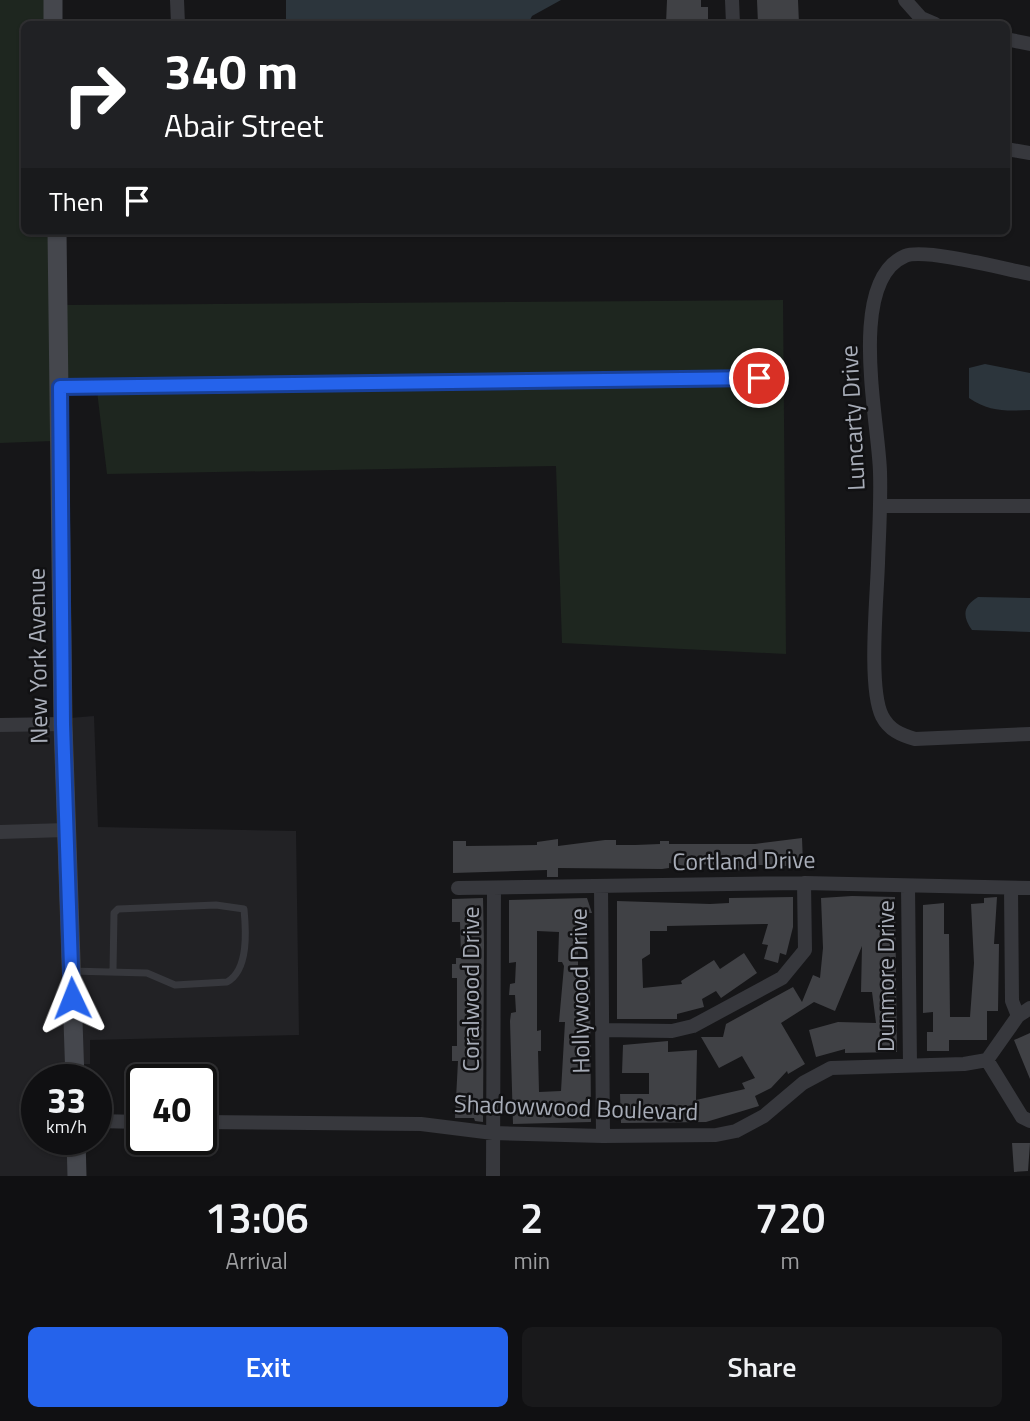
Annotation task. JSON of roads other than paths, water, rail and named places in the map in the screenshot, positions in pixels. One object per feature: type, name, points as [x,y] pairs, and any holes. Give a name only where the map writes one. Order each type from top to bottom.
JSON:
[{"type":"street","points":[[53,0],[53,21]]},
{"type":"street","points":[[177,0],[178,21]]},
{"type":"street","points":[[732,0],[733,21]]},
{"type":"street","points":[[905,0],[921,18],[928,21]]},
{"type":"street","points":[[1010,40],[1030,44]]},
{"type":"street","points":[[1010,150],[1030,153]]},
{"type":"street","name":"New York Avenue","points":[[57,235],[63,724],[74,1064]]},
{"type":"street","name":"Luncarty Drive","points":[[1030,274],[928,255],[906,255],[889,266],[880,283],[871,317],[870,357],[880,472],[876,646],[877,702],[882,717],[900,734],[915,740],[1030,734]]},
{"type":"street","points":[[60,387],[759,378]]},
{"type":"street","points":[[880,506],[1030,506]]},
{"type":"street","points":[[0,725],[63,724]]},
{"type":"street","points":[[0,832],[66,830]]},
{"type":"street","points":[[604,1030],[672,1031],[694,1026],[782,978],[805,950],[804,883]]},
{"type":"street","name":"Cortland Drive","points":[[458,888],[897,883],[908,886],[1030,888]]},
{"type":"street","name":"Dunmore Drive","points":[[908,886],[910,1065]]},
{"type":"street","name":"Hollywood Drive","points":[[601,887],[603,1136]]},
{"type":"street","name":"Coralwood Drive","points":[[493,1176],[494,888]]},
{"type":"street","points":[[1012,888],[1012,1001],[1024,1012],[987,1060],[1022,1117],[1030,1121]]},
{"type":"street","name":"Shadowwood Boulevard","points":[[217,1122],[421,1124],[493,1133],[603,1136],[716,1135],[736,1131],[764,1116],[803,1083],[831,1068],[964,1064],[987,1060]]},
{"type":"street","points":[[76,1155],[77,1176]]},
{"type":"lane","points":[[71,971],[113,970],[147,973],[175,985],[227,982],[233,979],[243,954],[246,928],[243,909],[216,905],[118,909],[114,913],[113,970]]}]
